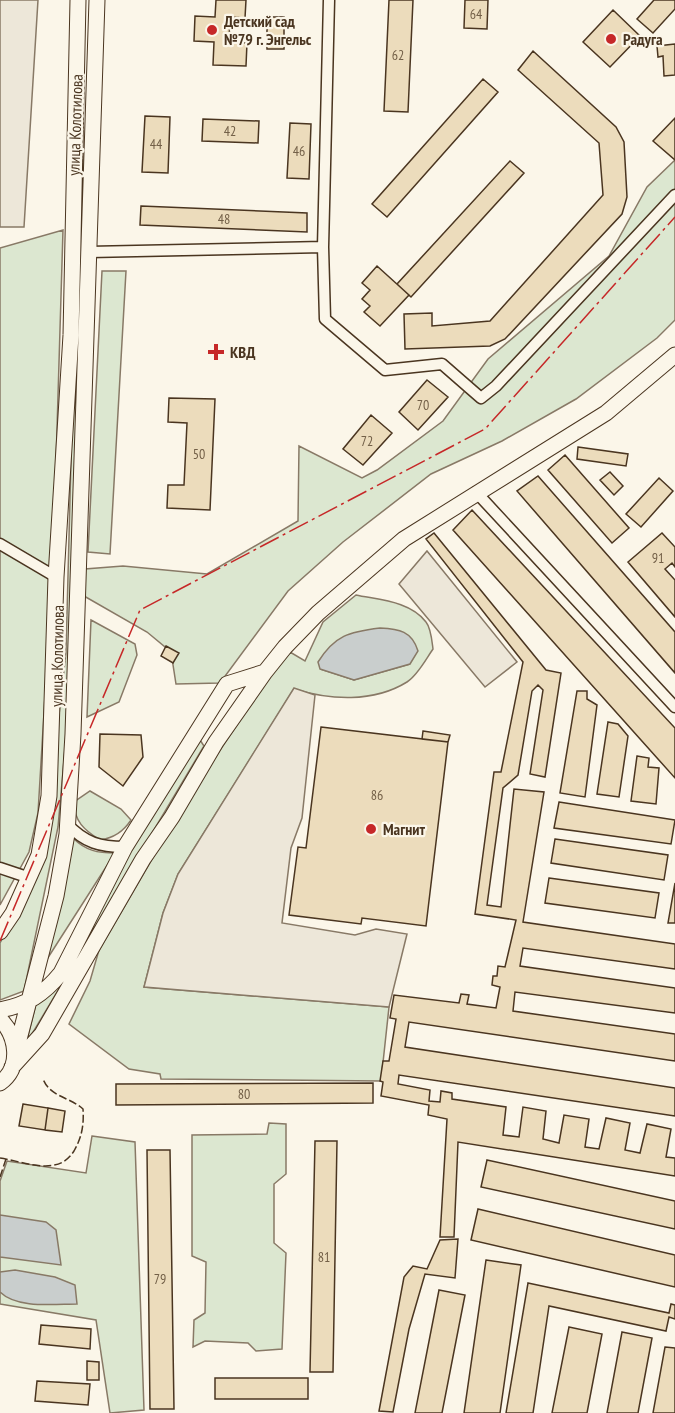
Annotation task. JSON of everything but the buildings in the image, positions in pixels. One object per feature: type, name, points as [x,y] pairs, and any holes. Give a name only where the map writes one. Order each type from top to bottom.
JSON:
[{"type":"main road","name":"улица Колотилова","points":[[0,1083],[14,1061],[56,896],[67,824],[73,734],[81,251],[78,0]]},
{"type":"main road","name":"улица Колотилова","points":[[0,932],[30,878],[39,855],[49,796],[56,577],[71,335],[81,251],[97,0]]},
{"type":"main road","points":[[14,1061],[42,1034],[142,859],[264,672],[318,613],[404,539],[606,413],[675,356]]},
{"type":"main road","points":[[0,1010],[29,1002],[48,988],[61,973],[125,847],[227,684],[264,672]]},
{"type":"main road","points":[[0,1019],[8,1027],[14,1040],[14,1061]]},
{"type":"street","points":[[329,0],[323,247],[326,319],[385,370],[442,364],[481,398],[496,386],[675,195]]},
{"type":"street","points":[[81,251],[323,247]]},
{"type":"street","points":[[476,492],[675,707]]},
{"type":"street","points":[[0,544],[56,577]]},
{"type":"street","points":[[67,824],[80,838],[94,845],[125,847]]},
{"type":"street","points":[[0,868],[30,878]]},
{"type":"green space","points":[[675,160],[675,320],[657,338],[576,399],[502,441],[431,474],[343,542],[288,591],[220,683],[176,684],[171,652],[147,632],[84,596],[85,569],[123,566],[207,574],[298,521],[299,446],[362,478],[377,470],[443,421],[488,359],[609,256],[647,187]]},
{"type":"green space","points":[[63,230],[53,562],[38,813],[29,852],[0,905],[0,248]]},
{"type":"green space","points":[[76,268],[85,268],[71,682],[58,827],[24,991],[0,1000],[0,943],[36,879],[55,750],[66,653]]},
{"type":"green space","points":[[102,271],[126,271],[110,554],[88,552]]},
{"type":"green space","points":[[356,595],[394,602],[412,610],[426,622],[433,649],[411,679],[380,694],[351,698],[322,696],[294,689],[178,874],[163,913],[144,987],[389,1007],[381,1081],[161,1079],[160,1074],[129,1069],[69,1024],[90,981],[99,950],[183,806],[272,672],[290,652],[305,661],[323,622]],"holes":[[[410,664],[354,680],[320,669]]]},
{"type":"green space","points":[[91,620],[135,644],[137,655],[119,702],[87,717]]},
{"type":"green space","points":[[200,740],[204,746],[26,1044],[37,1000]]},
{"type":"green space","points":[[90,791],[121,809],[131,820],[118,834],[100,840],[89,833],[78,820],[74,802]]},
{"type":"green space","points":[[73,838],[92,850],[115,853],[42,967]]},
{"type":"green space","points":[[269,1123],[286,1124],[286,1174],[274,1184],[274,1243],[286,1253],[282,1349],[256,1351],[248,1343],[205,1341],[193,1347],[194,1320],[205,1313],[206,1262],[192,1256],[192,1135],[267,1134]]},
{"type":"green space","points":[[92,1136],[135,1142],[144,1410],[110,1413],[96,1320],[0,1304],[0,1181],[7,1161],[86,1173]]},
{"type":"shaded area","points":[[0,0],[38,0],[24,227],[0,227]]},
{"type":"shaded area","points":[[427,551],[517,662],[485,687],[399,584]]},
{"type":"shaded area","points":[[380,628],[399,630],[412,639],[418,651],[410,664],[354,680],[320,669],[318,662],[337,640],[351,633]]},
{"type":"shaded area","points":[[294,688],[315,695],[302,818],[291,848],[282,923],[355,935],[376,929],[407,934],[389,1007],[144,987],[163,913],[178,874]]},
{"type":"shaded area","points":[[0,1215],[46,1222],[56,1230],[61,1265],[0,1257]]},
{"type":"shaded area","points":[[15,1270],[55,1277],[75,1285],[77,1304],[26,1303],[7,1297],[0,1292],[0,1272]]},
{"type":"fence","points":[[0,1158],[50,1166],[59,1164],[74,1151],[82,1131],[83,1109],[50,1090],[43,1079]]},
{"type":"fence","points":[[0,1177],[6,1159]]},
{"type":"power","points":[[0,941],[140,610],[485,429],[675,217]]},
{"type":"place","name":"Детский сад №79 г. Энгельс","points":[[212,30]]},
{"type":"place","name":"Радуга","points":[[611,39]]},
{"type":"place","name":"КВД","points":[[216,352]]},
{"type":"place","name":"Магнит","points":[[371,829]]}]
